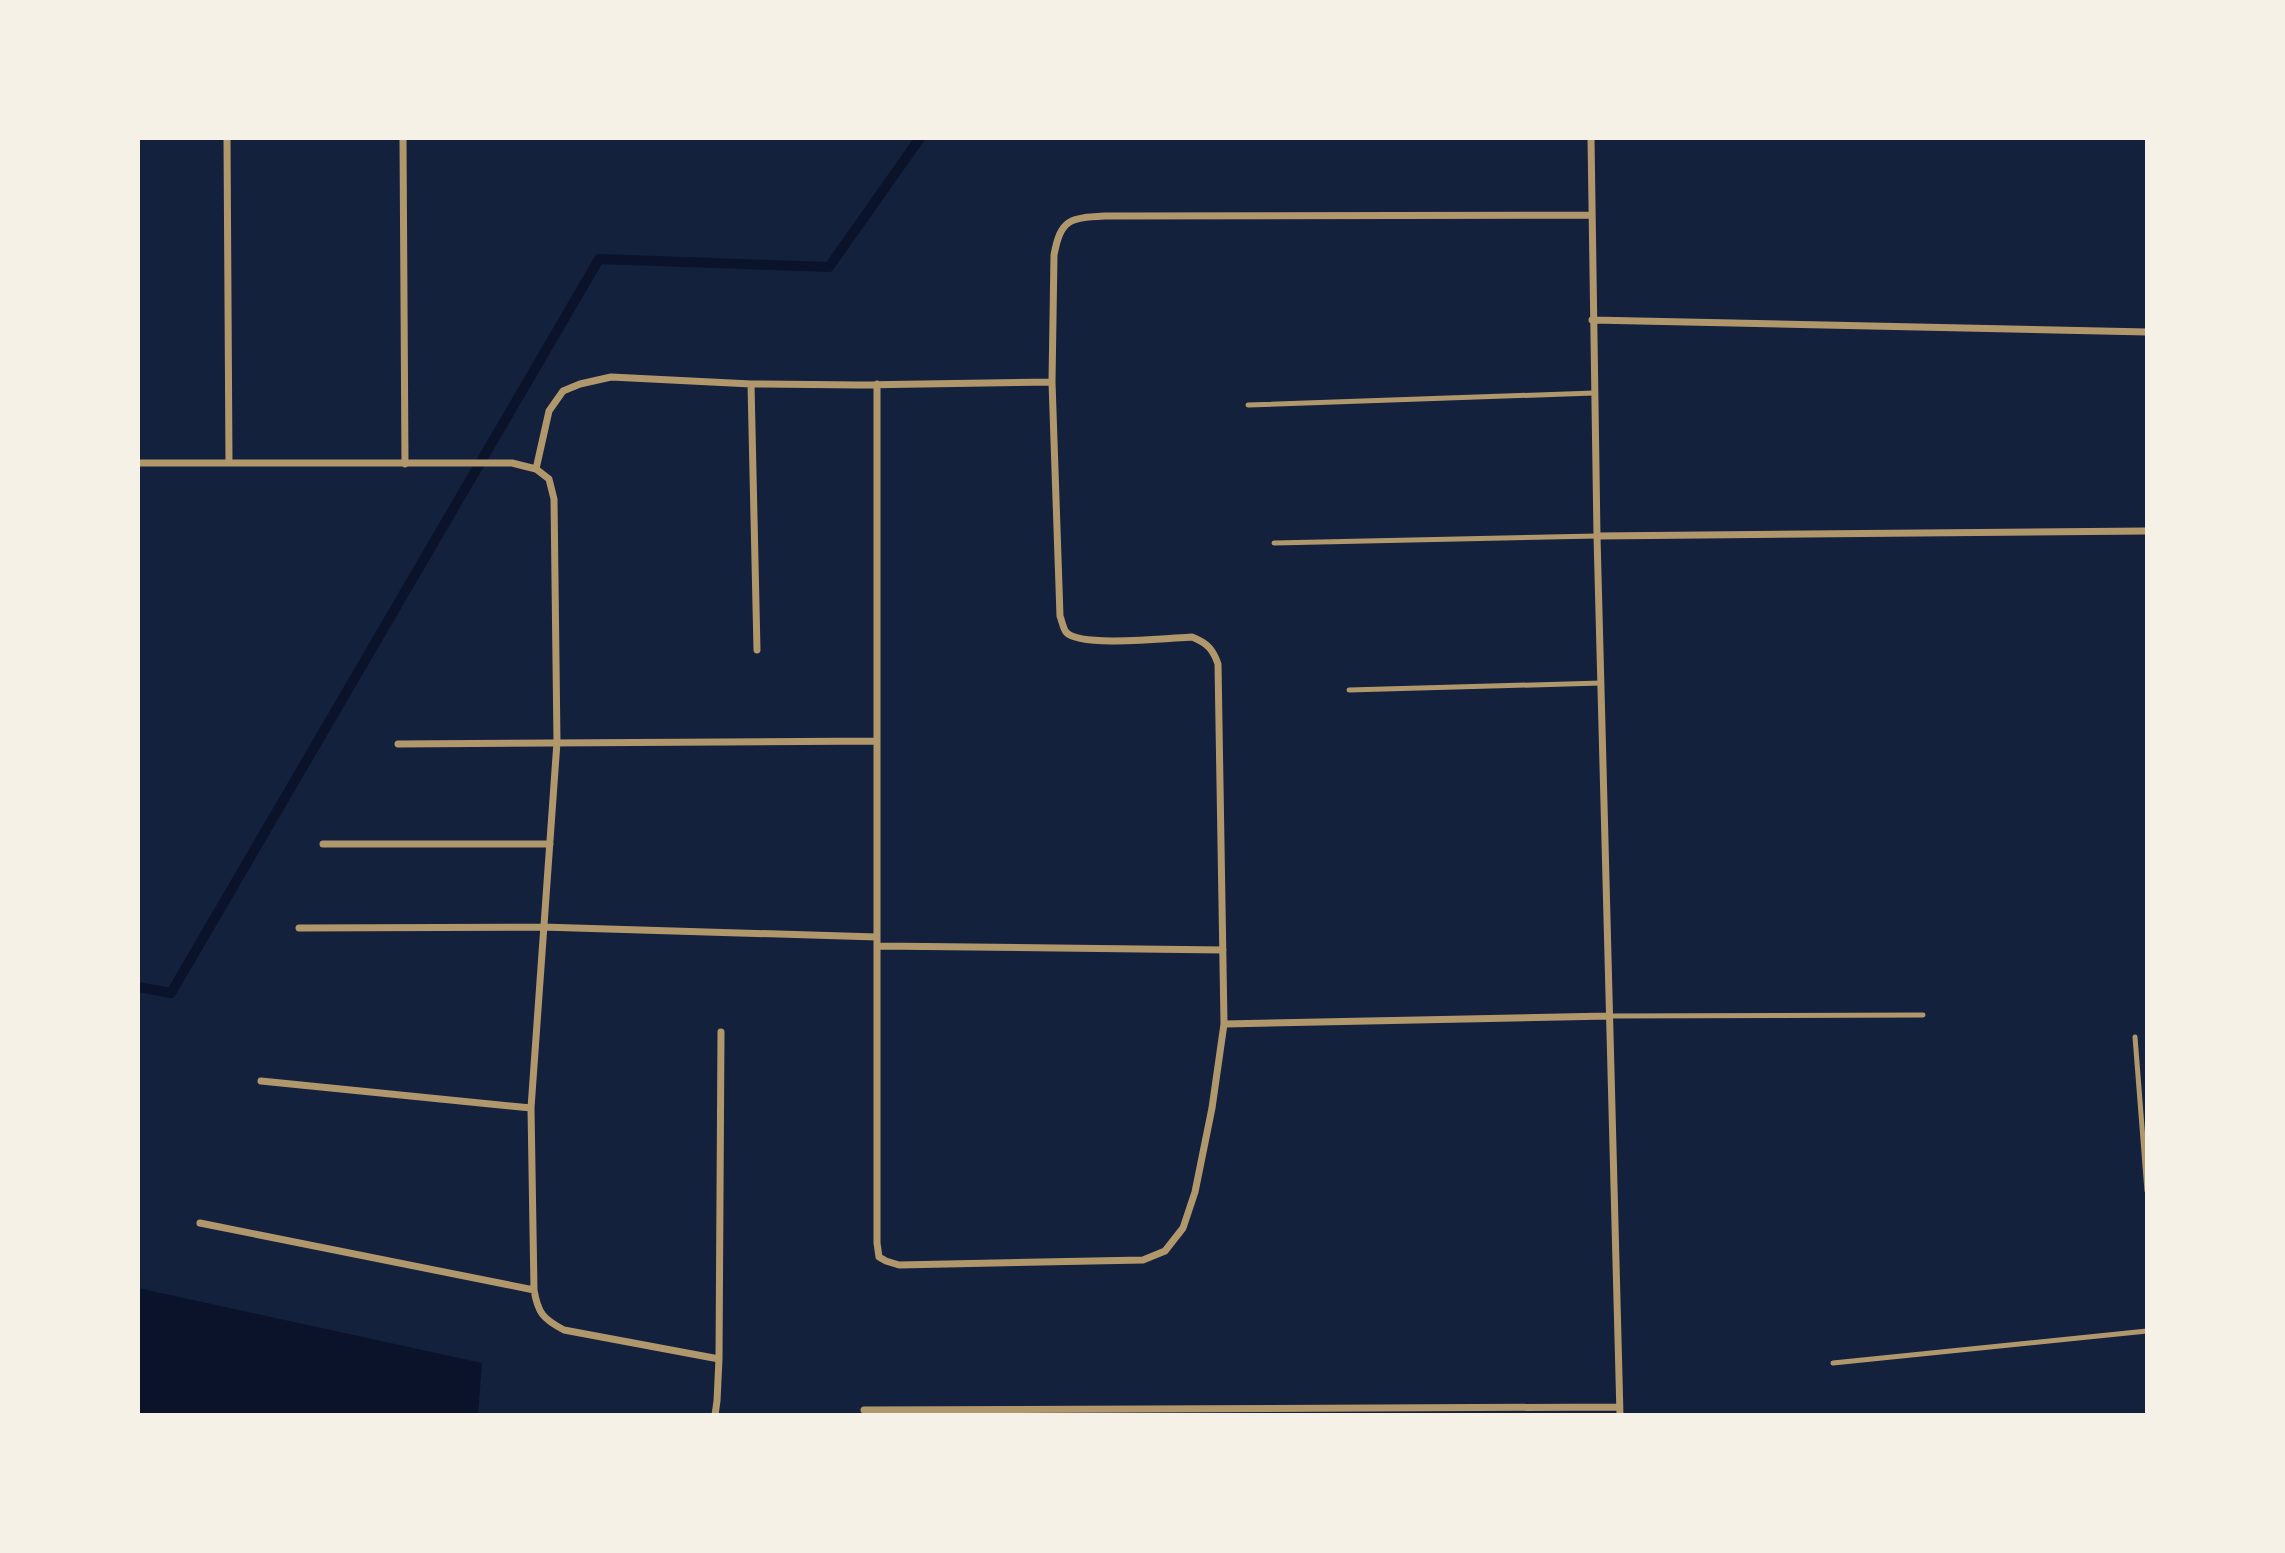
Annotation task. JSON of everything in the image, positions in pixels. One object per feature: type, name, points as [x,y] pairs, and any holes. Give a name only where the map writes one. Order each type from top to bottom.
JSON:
[{"type":"street","points":[[227,138],[229,463]]},
{"type":"street","points":[[403,138],[405,464]]},
{"type":"street","points":[[864,1410],[1620,1411],[1592,320],[1591,138]]},
{"type":"street","points":[[877,384],[879,1257],[900,1265],[1143,1260],[1165,1251],[1183,1228],[1195,1192],[1212,1108],[1224,1024],[1218,664],[1214,652],[1205,642],[1192,637],[1097,641],[1077,639],[1066,632],[1060,616],[1052,382],[1054,255],[1058,235],[1067,222],[1105,216],[1592,215]]},
{"type":"street","points":[[1592,320],[2147,332]]},
{"type":"street","points":[[536,470],[549,411],[563,391],[611,377],[751,384],[1052,382]]},
{"type":"street","points":[[751,384],[757,650]]},
{"type":"street","points":[[138,463],[512,463],[536,470],[549,479],[554,499],[557,743],[531,1108],[534,1290],[537,1307],[548,1321],[564,1330],[719,1359]]},
{"type":"street","points":[[1597,536],[2147,531]]},
{"type":"street","points":[[398,744],[877,741]]},
{"type":"street","points":[[323,844],[550,844]]},
{"type":"street","points":[[299,928],[542,927],[877,937]]},
{"type":"street","points":[[878,946],[1223,950]]},
{"type":"street","points":[[1224,1024],[1609,1016]]},
{"type":"street","points":[[715,1415],[719,1359],[721,1032]]},
{"type":"street","points":[[261,1081],[531,1108]]},
{"type":"street","points":[[200,1223],[534,1290]]},
{"type":"lane","points":[[1248,405],[1594,393]]},
{"type":"lane","points":[[1274,542],[1597,536]]},
{"type":"lane","points":[[1349,690],[1601,683]]},
{"type":"lane","points":[[1609,1016],[1923,1015]]},
{"type":"lane","points":[[2135,1037],[2147,1192]]},
{"type":"lane","points":[[1833,1363],[2147,1331]]},
{"type":"water","points":[[138,1288],[482,1363],[478,1415],[138,1415]]},
{"type":"waterway","points":[[138,987],[171,993],[599,259],[829,267],[920,138]]}]
